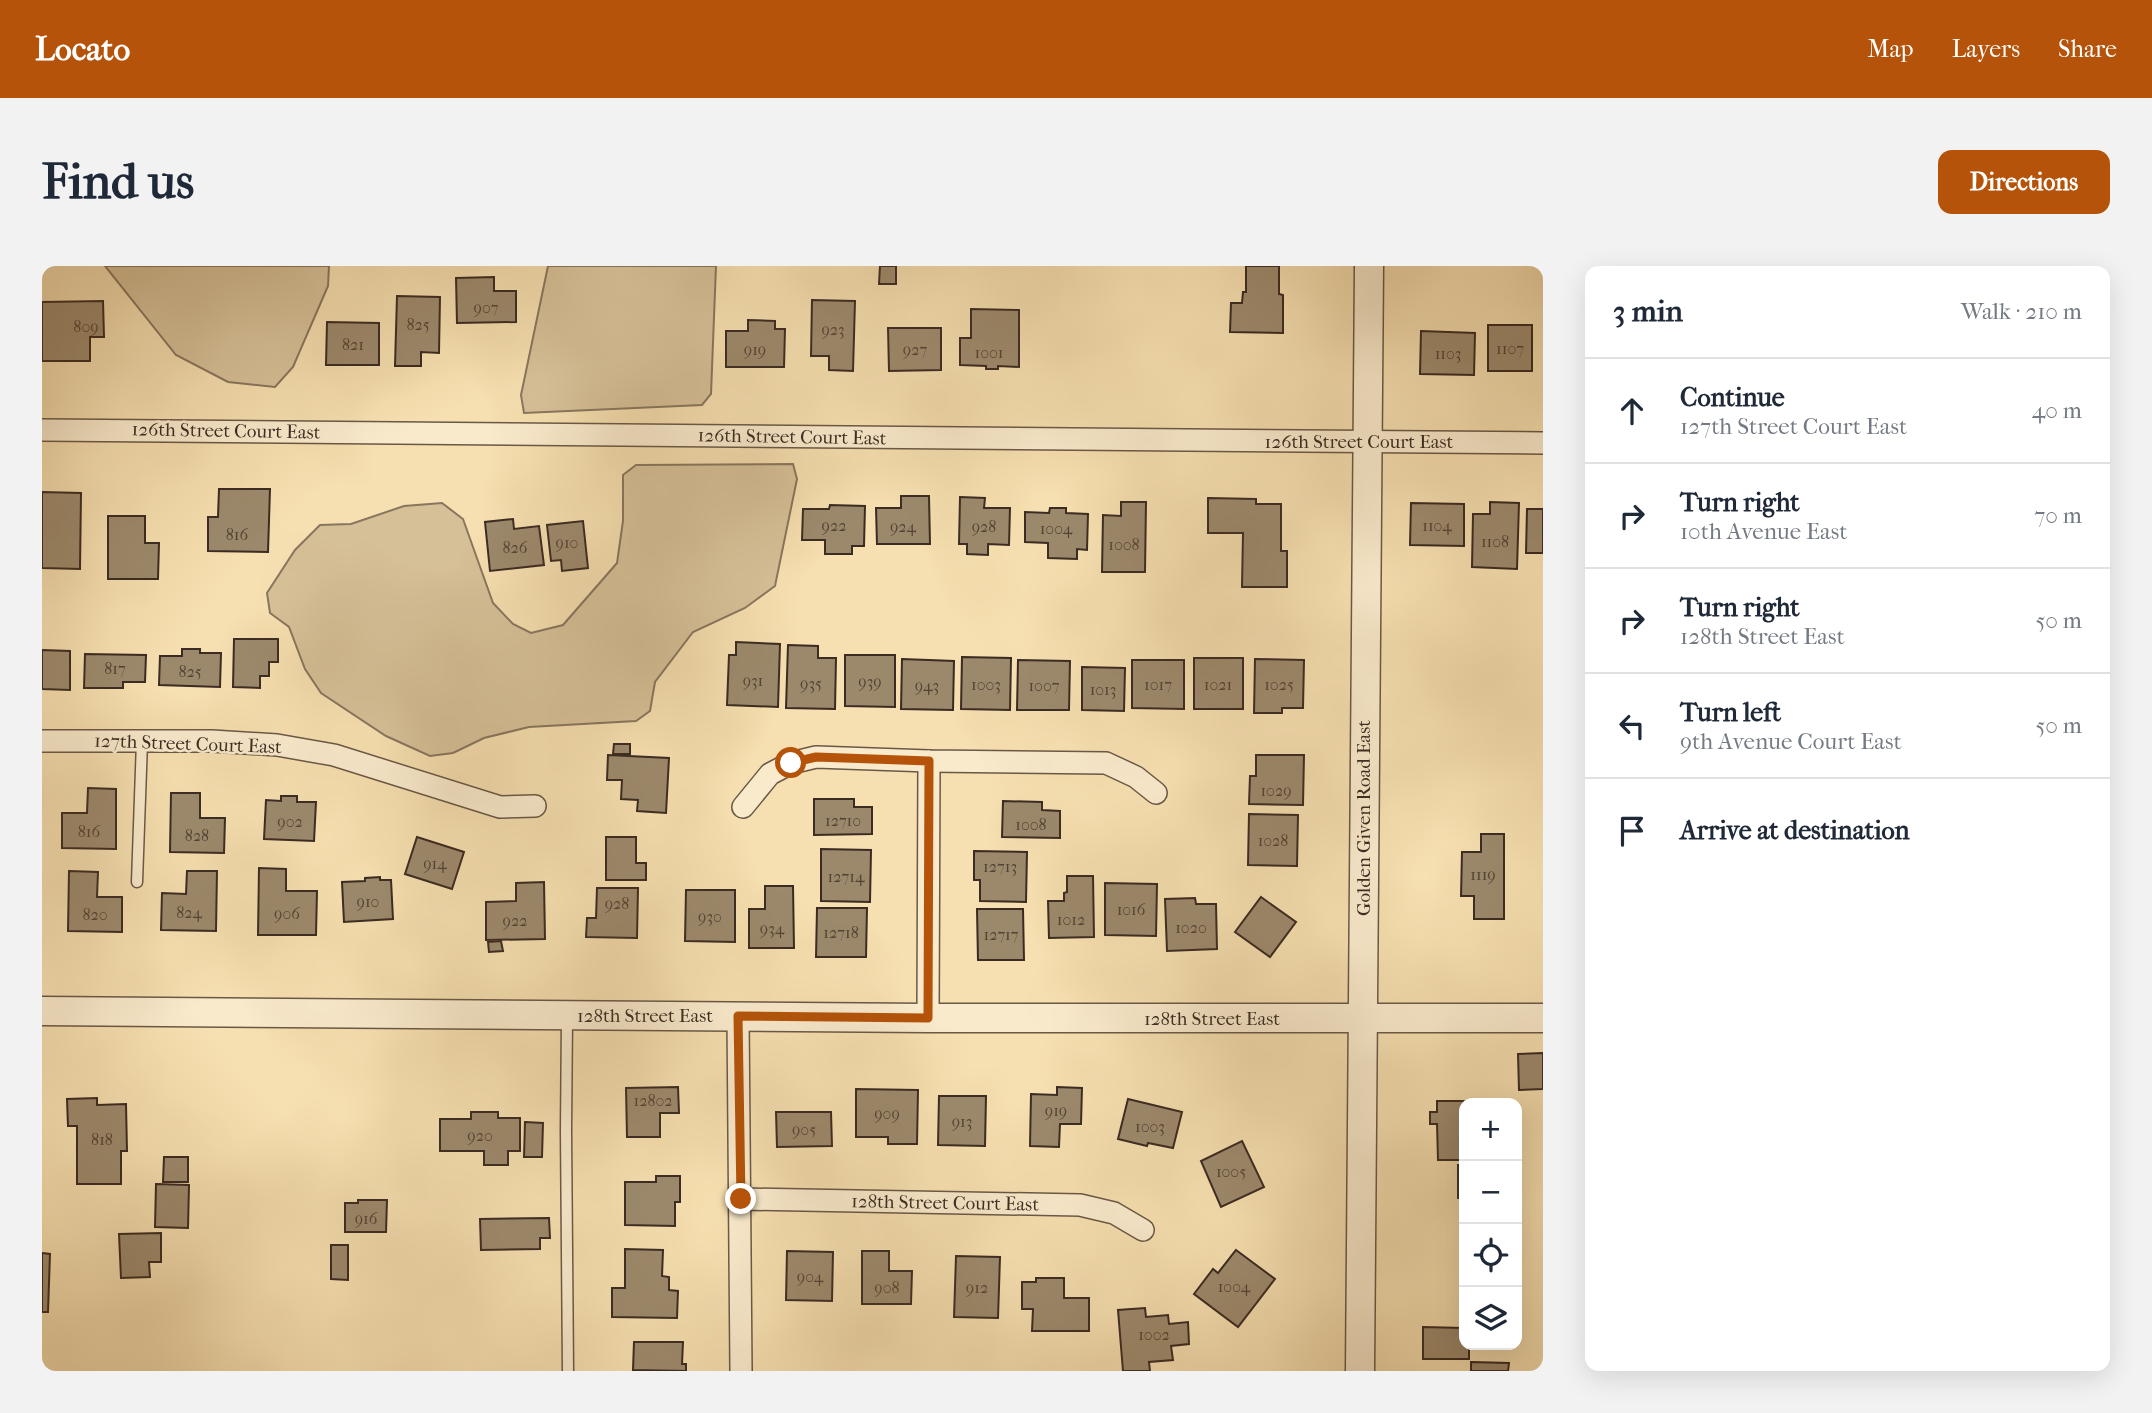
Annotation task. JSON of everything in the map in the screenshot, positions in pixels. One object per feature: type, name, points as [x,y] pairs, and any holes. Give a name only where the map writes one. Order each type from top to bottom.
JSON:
[{"type":"street","name":"Golden Given Road East","points":[[1360,1371],[1369,266]]},
{"type":"street","name":"126th Street Court East","points":[[42,429],[1543,443]]},
{"type":"street","name":"127th Street Court East","points":[[42,741],[277,745],[334,755],[500,807],[535,806]]},
{"type":"street","points":[[743,807],[770,774],[791,763],[816,757],[1106,763],[1136,777],[1156,793]]},
{"type":"street","points":[[928,1018],[929,761]]},
{"type":"street","name":"128th Street East","points":[[42,1011],[928,1018],[1543,1018]]},
{"type":"street","points":[[738,1016],[741,1371]]},
{"type":"street","name":"128th Street Court East","points":[[741,1199],[1080,1205],[1114,1213],[1143,1230]]},
{"type":"lane","points":[[137,882],[142,741]]},
{"type":"lane","points":[[567,1015],[568,1371]]},
{"type":"shaded area","points":[[105,266],[329,266],[328,286],[293,367],[275,387],[228,382],[176,355]]},
{"type":"shaded area","points":[[548,266],[716,266],[711,394],[702,405],[524,413],[521,395]]},
{"type":"shaded area","points":[[793,464],[797,479],[775,586],[745,608],[693,632],[655,682],[650,711],[636,721],[529,727],[484,738],[453,753],[430,756],[386,736],[321,693],[305,669],[289,627],[270,613],[267,593],[295,550],[320,525],[351,524],[404,506],[442,503],[463,519],[493,603],[513,624],[531,633],[563,625],[617,563],[623,521],[623,475],[636,465]]},
{"type":"building","points":[[880,266],[896,266],[896,284],[879,284]]},
{"type":"building","points":[[1246,266],[1279,266],[1279,294],[1283,295],[1283,333],[1230,332],[1231,303],[1242,303],[1243,292],[1246,292]]},
{"type":"building","points":[[494,277],[494,291],[516,291],[516,322],[457,323],[456,278]]},
{"type":"building","points":[[397,296],[440,297],[439,353],[421,352],[421,366],[395,366]]},
{"type":"building","points":[[812,300],[855,301],[853,371],[829,370],[829,356],[811,356]]},
{"type":"building","points":[[103,301],[104,337],[90,337],[90,361],[42,361],[42,302]]},
{"type":"building","points":[[971,309],[1019,310],[1019,367],[998,366],[998,369],[986,369],[986,366],[960,365],[960,338],[971,338]]},
{"type":"building","points":[[748,320],[775,321],[775,329],[785,329],[784,367],[726,367],[726,331],[748,331]]},
{"type":"building","points":[[327,322],[379,323],[379,365],[326,365]]},
{"type":"building","points":[[1488,325],[1532,325],[1532,371],[1488,371]]},
{"type":"building","points":[[888,328],[941,328],[941,370],[889,371]]},
{"type":"building","points":[[1421,331],[1475,333],[1474,375],[1420,374]]},
{"type":"building","points":[[219,489],[270,489],[268,552],[208,551],[208,517],[218,517]]},
{"type":"building","points":[[42,492],[81,493],[80,569],[42,568]]},
{"type":"building","points":[[901,496],[929,496],[930,544],[877,544],[876,508],[901,508]]},
{"type":"building","points":[[960,497],[985,498],[984,508],[1010,508],[1009,545],[988,544],[988,555],[967,554],[967,544],[959,544]]},
{"type":"building","points":[[1208,498],[1256,499],[1256,504],[1281,504],[1281,551],[1287,551],[1287,587],[1242,587],[1243,533],[1208,533]]},
{"type":"building","points":[[1121,502],[1146,502],[1145,572],[1102,572],[1103,515],[1121,516]]},
{"type":"building","points":[[1490,502],[1519,503],[1517,569],[1472,567],[1473,514],[1490,514]]},
{"type":"building","points":[[1411,503],[1464,504],[1464,546],[1410,545]]},
{"type":"building","points":[[830,505],[865,506],[864,546],[852,546],[852,554],[825,554],[825,540],[802,540],[803,509],[829,509]]},
{"type":"building","points":[[1050,508],[1066,508],[1066,513],[1088,514],[1087,550],[1077,549],[1077,559],[1048,558],[1048,543],[1025,542],[1025,512],[1049,513]]},
{"type":"building","points":[[1527,509],[1543,509],[1543,553],[1526,553]]},
{"type":"building","points":[[108,516],[145,516],[145,543],[159,543],[158,579],[108,579]]},
{"type":"building","points":[[513,519],[514,529],[539,526],[544,565],[490,571],[485,522]]},
{"type":"building","points":[[583,521],[588,568],[562,571],[561,560],[551,561],[547,525]]},
{"type":"building","points":[[234,639],[278,639],[278,662],[269,662],[269,676],[260,676],[260,688],[233,687]]},
{"type":"building","points":[[736,642],[780,644],[778,707],[727,705],[729,655],[736,655]]},
{"type":"building","points":[[788,645],[818,646],[818,658],[836,658],[835,709],[786,708]]},
{"type":"building","points":[[182,649],[200,649],[200,653],[221,653],[220,687],[159,685],[160,656],[182,656]]},
{"type":"building","points":[[42,650],[70,651],[70,690],[42,689]]},
{"type":"building","points":[[85,654],[146,655],[145,682],[123,682],[123,688],[84,688]]},
{"type":"building","points":[[845,655],[895,655],[895,707],[845,706]]},
{"type":"building","points":[[962,657],[1011,658],[1010,710],[961,709]]},
{"type":"building","points":[[1194,658],[1243,658],[1243,709],[1194,709]]},
{"type":"building","points":[[902,659],[954,661],[953,710],[901,709]]},
{"type":"building","points":[[1255,659],[1304,660],[1303,708],[1282,708],[1282,713],[1254,713]]},
{"type":"building","points":[[1018,660],[1070,661],[1069,710],[1017,710]]},
{"type":"building","points":[[1132,660],[1184,660],[1184,709],[1132,708]]},
{"type":"building","points":[[1082,667],[1125,668],[1124,711],[1082,710]]},
{"type":"building","points":[[614,744],[630,744],[630,754],[613,754]]},
{"type":"building","points":[[608,755],[669,758],[666,813],[637,811],[638,800],[621,799],[622,780],[607,780]]},
{"type":"building","points":[[1256,755],[1304,755],[1303,805],[1249,804],[1250,776],[1256,776]]},
{"type":"building","points":[[88,788],[116,789],[116,849],[62,848],[62,813],[87,813]]},
{"type":"building","points":[[171,793],[200,793],[200,818],[225,818],[224,853],[170,852]]},
{"type":"building","points":[[281,796],[297,796],[297,802],[316,802],[314,841],[264,839],[266,800],[281,801]]},
{"type":"building","points":[[814,799],[854,799],[854,807],[872,807],[872,834],[814,835]]},
{"type":"building","points":[[1003,801],[1042,802],[1042,810],[1060,811],[1060,838],[1002,837]]},
{"type":"building","points":[[1249,814],[1298,815],[1297,866],[1248,865]]},
{"type":"building","points":[[1481,834],[1504,834],[1504,919],[1474,919],[1474,896],[1461,896],[1462,852],[1481,852]]},
{"type":"building","points":[[417,837],[464,852],[452,889],[405,874]]},
{"type":"building","points":[[606,837],[636,837],[636,863],[646,863],[646,880],[606,880]]},
{"type":"building","points":[[821,849],[871,850],[870,902],[821,901]]},
{"type":"building","points":[[974,851],[1027,852],[1026,902],[980,901],[980,880],[974,880]]},
{"type":"building","points":[[259,868],[286,869],[286,891],[317,891],[316,935],[258,935]]},
{"type":"building","points":[[69,871],[98,872],[97,897],[122,897],[122,932],[68,931]]},
{"type":"building","points":[[187,871],[217,871],[216,931],[161,930],[162,893],[186,894]]},
{"type":"building","points":[[1067,876],[1093,876],[1094,937],[1049,938],[1048,901],[1064,901]]},
{"type":"building","points":[[380,877],[380,880],[391,880],[393,919],[344,922],[342,882]]},
{"type":"building","points":[[544,882],[545,939],[486,940],[486,902],[516,901],[516,883]]},
{"type":"building","points":[[1105,883],[1157,884],[1156,936],[1105,935]]},
{"type":"building","points":[[765,886],[793,886],[794,948],[749,948],[749,909],[765,909]]},
{"type":"building","points":[[597,888],[638,888],[637,938],[586,937],[587,918],[596,918]]},
{"type":"building","points":[[686,890],[735,890],[735,942],[685,941]]},
{"type":"building","points":[[1261,897],[1296,922],[1270,957],[1235,932]]},
{"type":"building","points":[[1195,898],[1196,904],[1216,904],[1217,949],[1167,951],[1165,899]]},
{"type":"building","points":[[817,908],[867,908],[866,957],[816,957]]},
{"type":"building","points":[[977,909],[1023,909],[1024,960],[978,960]]},
{"type":"building","points":[[501,941],[503,951],[489,952],[488,942]]},
{"type":"building","points":[[1543,1053],[1543,1089],[1519,1090],[1518,1054]]},
{"type":"building","points":[[678,1087],[679,1113],[660,1113],[660,1137],[627,1137],[626,1088]]},
{"type":"building","points":[[1057,1087],[1082,1088],[1081,1124],[1060,1124],[1059,1147],[1030,1146],[1031,1094],[1057,1095]]},
{"type":"building","points":[[856,1089],[918,1090],[917,1144],[888,1144],[888,1137],[856,1137]]},
{"type":"building","points":[[939,1096],[986,1096],[985,1146],[938,1145]]},
{"type":"building","points":[[97,1098],[97,1105],[126,1104],[127,1151],[121,1151],[121,1184],[77,1184],[77,1126],[68,1126],[67,1099]]},
{"type":"building","points":[[1128,1099],[1182,1112],[1173,1148],[1148,1143],[1147,1146],[1118,1139]]},
{"type":"building","points":[[1437,1101],[1459,1101],[1459,1160],[1438,1160],[1437,1124],[1430,1124],[1430,1112],[1437,1112]]},
{"type":"building","points":[[471,1112],[498,1112],[498,1118],[520,1118],[520,1151],[508,1151],[508,1165],[484,1165],[484,1151],[440,1151],[440,1119],[471,1119]]},
{"type":"building","points":[[776,1112],[831,1112],[832,1146],[777,1147]]},
{"type":"building","points":[[525,1122],[543,1123],[542,1157],[524,1157]]},
{"type":"building","points":[[1242,1141],[1264,1187],[1221,1207],[1201,1161]]},
{"type":"building","points":[[164,1157],[188,1157],[188,1182],[163,1182]]},
{"type":"building","points":[[1458,1165],[1459,1165],[1459,1198]]},
{"type":"building","points":[[656,1176],[680,1176],[680,1202],[675,1202],[675,1226],[625,1225],[625,1182],[656,1182]]},
{"type":"building","points":[[156,1184],[189,1185],[188,1228],[155,1227]]},
{"type":"building","points":[[358,1200],[387,1200],[386,1232],[345,1232],[345,1203],[358,1203]]},
{"type":"building","points":[[549,1218],[550,1238],[540,1238],[540,1249],[481,1250],[480,1219]]},
{"type":"building","points":[[161,1233],[161,1262],[149,1262],[150,1277],[121,1278],[119,1234]]},
{"type":"building","points":[[331,1245],[348,1245],[348,1280],[331,1279]]},
{"type":"building","points":[[625,1249],[663,1250],[662,1276],[669,1277],[669,1290],[678,1291],[677,1318],[612,1317],[612,1288],[625,1288]]},
{"type":"building","points":[[1236,1250],[1275,1279],[1238,1327],[1194,1294],[1213,1269],[1218,1273]]},
{"type":"building","points":[[787,1251],[833,1252],[832,1301],[786,1300]]},
{"type":"building","points":[[862,1251],[889,1251],[889,1271],[912,1271],[911,1304],[862,1304]]},
{"type":"building","points":[[42,1253],[50,1254],[48,1312],[42,1312]]},
{"type":"building","points":[[956,1256],[1000,1257],[998,1318],[954,1317]]},
{"type":"building","points":[[1036,1278],[1064,1278],[1064,1298],[1089,1298],[1089,1331],[1032,1331],[1033,1309],[1022,1309],[1022,1282],[1036,1282]]},
{"type":"building","points":[[1145,1308],[1146,1317],[1168,1315],[1169,1324],[1188,1322],[1189,1344],[1171,1346],[1173,1360],[1149,1362],[1150,1371],[1123,1371],[1118,1310]]},
{"type":"building","points":[[1423,1327],[1459,1328],[1459,1350],[1469,1350],[1469,1359],[1423,1359]]},
{"type":"building","points":[[634,1342],[683,1342],[682,1364],[686,1364],[686,1371],[633,1370]]},
{"type":"building","points":[[1471,1362],[1509,1363],[1508,1371],[1471,1371]]},
{"type":"route","points":[[741,1199],[738,1016],[928,1018],[929,761],[816,757],[791,763]]}]
